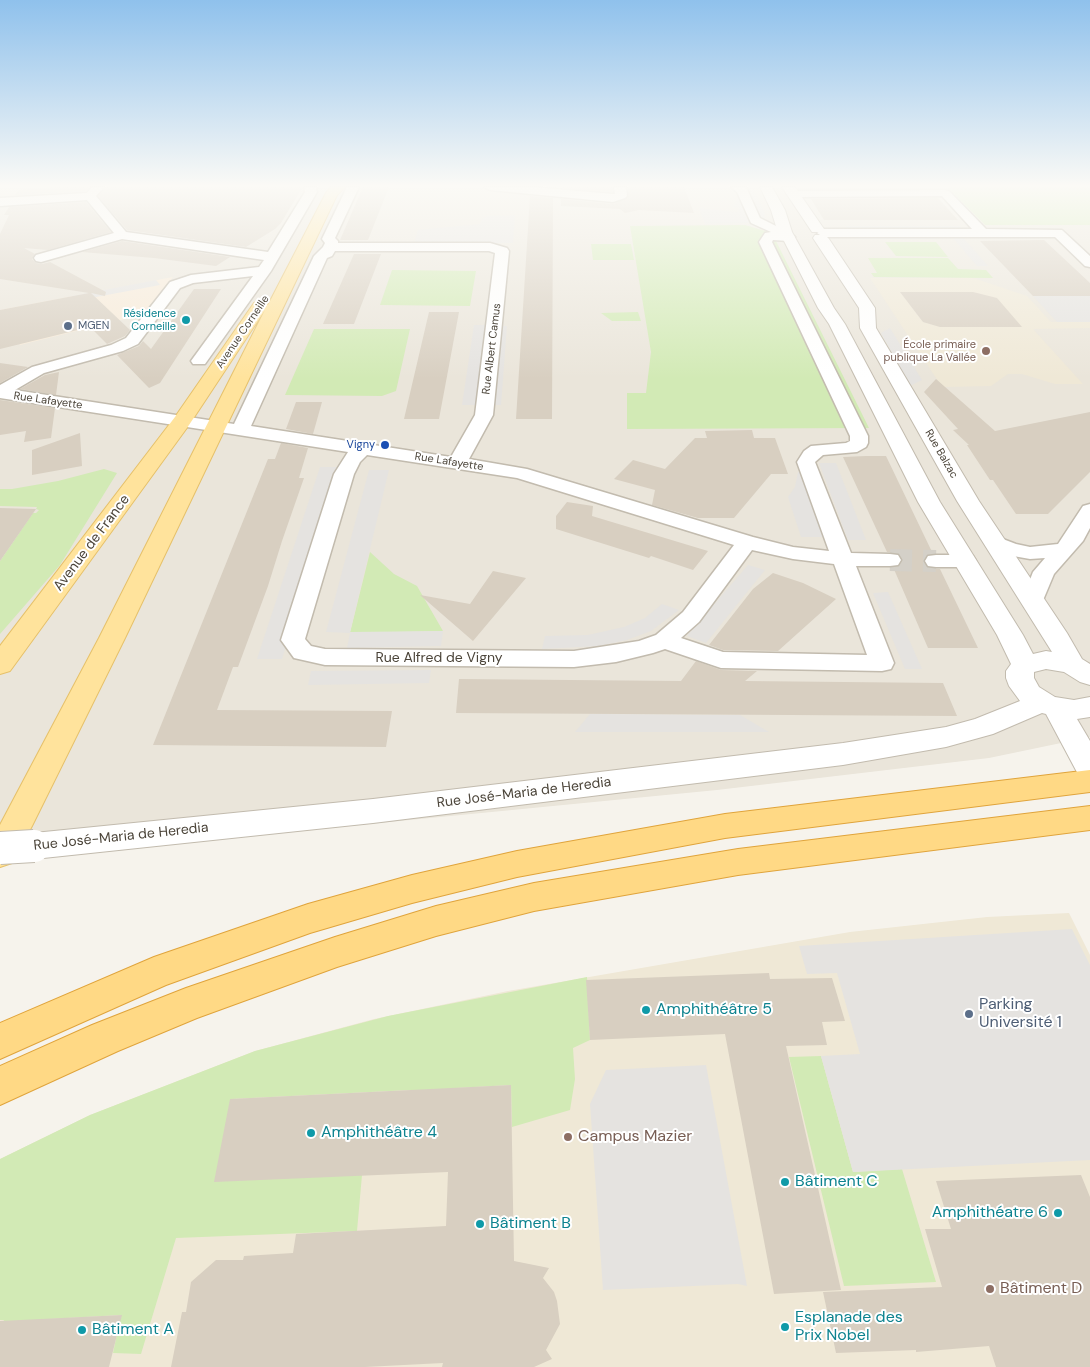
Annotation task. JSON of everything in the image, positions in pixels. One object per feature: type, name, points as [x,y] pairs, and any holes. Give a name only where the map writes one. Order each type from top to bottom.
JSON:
[{"type":"highway","points":[[0,1041],[154,973],[308,919],[412,889],[527,862],[725,826],[1090,781]]},
{"type":"highway","points":[[0,1086],[105,1038],[186,1005],[335,952],[436,921],[534,898],[738,862],[1090,818]]},
{"type":"main road","name":"Avenue Corneille","points":[[182,421],[279,279],[294,251]]},
{"type":"main road","name":"Avenue Corneille","points":[[0,854],[228,428],[306,251]]},
{"type":"main road","name":"Avenue de France","points":[[0,664],[182,421]]},
{"type":"street","points":[[41,258],[65,251]]},
{"type":"street","points":[[232,251],[272,257]]},
{"type":"street","name":"Avenue Corneille","points":[[199,362],[264,271],[276,251]]},
{"type":"street","points":[[228,428],[321,256],[328,251]]},
{"type":"street","name":"Rue Albert Camus","points":[[457,463],[484,415],[501,251]]},
{"type":"street","points":[[664,640],[720,660],[882,663],[806,462],[810,455],[818,450],[850,448],[859,443],[859,436],[769,251]]},
{"type":"street","points":[[796,251],[877,398],[929,502],[1010,635],[1025,665]]},
{"type":"street","name":"Rue Balzac","points":[[830,251],[867,308],[868,328],[968,501],[1081,671]]},
{"type":"street","points":[[1077,251],[1090,263]]},
{"type":"street","points":[[0,393],[38,370],[117,348],[132,341],[175,285],[191,280],[264,271]]},
{"type":"street","points":[[791,296],[819,295]]},
{"type":"street","name":"Rue Lafayette","points":[[0,393],[531,475],[747,542],[793,553],[842,559],[890,560]]},
{"type":"street","points":[[841,399],[877,398]]},
{"type":"street","name":"Rue Alfred de Vigny","points":[[362,449],[352,458],[344,474],[293,640],[303,652],[325,657],[574,659],[645,648],[664,640],[691,616],[747,542]]},
{"type":"street","points":[[1033,600],[1044,572],[1072,541],[1090,510]]},
{"type":"street","points":[[995,542],[1010,549],[1030,553],[1064,550]]},
{"type":"street","points":[[936,561],[965,562],[992,572]]},
{"type":"street","points":[[1081,671],[1046,660],[1031,662],[1025,665],[1020,671],[1020,678],[1022,686],[1048,704],[1075,737],[1090,768]]},
{"type":"street","points":[[1048,704],[1074,710],[1089,709]]},
{"type":"street","name":"Rue José-Maria de Heredia","points":[[0,848],[373,811],[843,754],[946,737],[983,728],[1028,709],[1048,704]]},
{"type":"shaded area","points":[[0,251],[1090,251],[1090,737],[989,758],[717,790],[0,860]]},
{"type":"shaded area","points":[[964,251],[975,251],[988,266],[977,266]]},
{"type":"shaded area","points":[[173,277],[145,314],[20,345],[0,320],[0,310]]},
{"type":"shaded area","name":"École primaire publique La Vallée","points":[[870,278],[973,278],[1027,296],[1051,322],[1090,322],[1090,328],[1033,329],[1083,384],[1055,384],[1022,374],[1008,374],[991,386],[942,387]],"holes":[[[913,292],[973,292],[991,297],[1000,307],[1007,309],[940,327],[923,322],[905,297]]]},
{"type":"shaded area","points":[[156,280],[160,285],[75,301],[72,296]]},
{"type":"shaded area","points":[[1033,296],[1090,296],[1090,322],[1057,322]]},
{"type":"shaded area","points":[[474,325],[488,325],[477,405],[462,405]]},
{"type":"shaded area","points":[[500,326],[507,326],[501,405],[493,405]]},
{"type":"shaded area","points":[[890,328],[922,380],[910,386],[881,333]]},
{"type":"shaded area","points":[[819,463],[836,463],[866,540],[848,540]]},
{"type":"shaded area","points":[[320,467],[340,467],[282,659],[257,659]]},
{"type":"shaded area","points":[[369,470],[389,470],[350,632],[443,631],[441,646],[347,648],[350,633],[326,632]]},
{"type":"shaded area","points":[[804,471],[827,537],[801,537],[788,497],[795,487],[798,472]]},
{"type":"shaded area","points":[[748,565],[765,570],[706,643],[687,636]]},
{"type":"shaded area","points":[[888,592],[922,669],[905,669],[873,593]]},
{"type":"shaded area","points":[[662,604],[679,610],[651,631],[627,640],[598,646],[542,649],[545,636],[588,635],[624,627],[645,618]]},
{"type":"shaded area","points":[[431,670],[429,683],[308,685],[311,671]]},
{"type":"shaded area","points":[[590,714],[740,715],[769,732],[575,732]]},
{"type":"shaded area","name":"Campus Mazier","points":[[1069,913],[1090,955],[1090,1367],[0,1367],[0,1159],[90,1115],[255,1051],[374,1019],[508,991],[850,932],[987,917]]},
{"type":"shaded area","name":"Parking Université 1","points":[[1072,929],[1090,965],[1090,1160],[853,1172],[821,1056],[860,1054],[837,973],[807,974],[799,946]]},
{"type":"shaded area","points":[[706,1065],[747,1286],[738,1284],[603,1290],[590,1104],[606,1070]]},
{"type":"green space","points":[[592,251],[632,251],[634,260],[593,260]]},
{"type":"green space","points":[[634,251],[781,251],[869,428],[627,429],[627,393],[646,393],[651,352]]},
{"type":"green space","points":[[892,251],[943,251],[948,257],[896,256]]},
{"type":"green space","points":[[868,258],[948,258],[958,269],[986,270],[993,278],[874,277],[871,273],[877,273]]},
{"type":"green space","points":[[392,270],[476,271],[470,306],[380,305]]},
{"type":"green space","points":[[638,312],[641,321],[612,321],[601,313]]},
{"type":"green space","points":[[314,329],[410,329],[396,391],[382,396],[285,395]]},
{"type":"green space","points":[[104,469],[117,473],[60,565],[0,634],[0,561],[33,513],[39,510],[36,509],[37,507],[0,506],[0,489],[12,489],[58,481]]},
{"type":"green space","points":[[370,552],[394,574],[417,586],[443,631],[350,633]]},
{"type":"green space","points":[[587,977],[590,1040],[573,1048],[575,1079],[570,1110],[512,1127],[511,1085],[456,1088],[448,1105],[410,1090],[231,1099],[362,1175],[357,1231],[176,1238],[141,1354],[113,1353],[121,1315],[49,1319],[43,1342],[0,1343],[0,1332],[4,1320],[0,1320],[0,1159],[90,1115],[255,1051],[388,1016]]},
{"type":"green space","points":[[821,1056],[853,1172],[902,1169],[936,1282],[844,1286],[789,1057]]},
{"type":"building","points":[[0,251],[29,251],[35,254],[32,259],[36,263],[50,262],[106,292],[105,296],[91,293],[130,330],[125,336],[107,344],[90,327],[0,349],[0,310],[89,293],[0,279]]},
{"type":"building","points":[[188,251],[230,257],[216,266],[154,258],[82,252]]},
{"type":"building","points":[[527,251],[553,251],[552,419],[516,419]]},
{"type":"building","points":[[989,251],[1056,251],[1090,283],[1090,296],[1033,296]]},
{"type":"building","points":[[354,254],[381,254],[354,324],[323,324]]},
{"type":"building","points":[[194,289],[221,289],[160,383],[149,388],[117,355],[139,346],[143,341],[151,349]]},
{"type":"building","points":[[900,292],[973,292],[997,298],[1022,327],[940,327],[923,322]]},
{"type":"building","points":[[429,312],[459,312],[439,419],[404,419]]},
{"type":"building","points":[[0,363],[28,367],[0,383]]},
{"type":"building","points":[[59,372],[56,395],[20,389],[45,375]]},
{"type":"building","points":[[936,379],[995,431],[1090,412],[1090,472],[1048,514],[1016,514],[993,480],[990,480],[967,445],[969,445],[953,430],[958,429],[924,392]]},
{"type":"building","points":[[0,400],[55,408],[51,438],[24,442],[26,431],[0,435]]},
{"type":"building","points":[[296,402],[322,402],[313,434],[286,429]]},
{"type":"building","points":[[752,430],[754,438],[775,438],[788,474],[771,474],[734,518],[698,518],[652,505],[655,490],[614,479],[633,460],[665,469],[695,438],[707,438],[705,431]]},
{"type":"building","points":[[80,433],[82,466],[32,475],[32,450]]},
{"type":"building","points":[[281,443],[308,448],[299,478],[304,478],[268,586],[238,667],[233,667],[217,710],[392,711],[386,747],[153,745],[268,459],[275,459]]},
{"type":"building","points":[[886,456],[933,554],[926,555],[923,562],[928,568],[940,569],[978,648],[928,648],[893,567],[900,566],[903,559],[898,553],[887,552],[843,457]]},
{"type":"building","points":[[567,502],[593,506],[592,516],[708,551],[693,570],[556,529],[556,516]]},
{"type":"building","points":[[0,508],[36,509],[0,561]]},
{"type":"building","points":[[493,571],[526,578],[473,641],[420,595],[470,604]]},
{"type":"building","points":[[773,573],[803,583],[836,599],[778,651],[723,650],[709,645],[753,589]]},
{"type":"building","points":[[696,661],[721,670],[757,671],[745,681],[943,683],[957,716],[456,713],[459,679],[681,681]]},
{"type":"building","name":"Bâtiment C","points":[[769,973],[770,979],[832,978],[845,1021],[822,1022],[827,1045],[786,1046],[841,1290],[774,1294],[725,1034],[590,1040],[586,980]]},
{"type":"building","points":[[511,1085],[514,1261],[549,1268],[543,1278],[554,1292],[560,1324],[546,1350],[552,1359],[534,1367],[442,1367],[443,1363],[365,1367],[171,1367],[182,1312],[186,1312],[191,1282],[216,1260],[243,1260],[244,1256],[293,1253],[296,1234],[446,1226],[448,1172],[214,1182],[230,1099]]},
{"type":"building","name":"Bâtiment D","points":[[1081,1175],[1090,1197],[1090,1367],[996,1367],[989,1346],[916,1352],[916,1350],[836,1353],[823,1292],[942,1287],[925,1229],[951,1229],[936,1181]]},
{"type":"building","name":"Bâtiment A","points":[[122,1315],[109,1367],[0,1367],[0,1321]]},
{"type":"tunnel","points":[[890,560],[936,561]]},
{"type":"place","name":"Résidence Corneille","points":[[186,320]]},
{"type":"place","name":"MGEN","points":[[68,326]]},
{"type":"place","name":"École primaire publique La Vallée","points":[[986,351]]},
{"type":"place","name":"Vigny","points":[[385,445]]},
{"type":"place","name":"Amphithéâtre 5","points":[[646,1010]]},
{"type":"place","name":"Parking Université 1","points":[[969,1014]]},
{"type":"place","name":"Amphithéâtre 4","points":[[311,1133]]},
{"type":"place","name":"Campus Mazier","points":[[568,1137]]},
{"type":"place","name":"Bâtiment C","points":[[785,1182]]},
{"type":"place","name":"Amphithéatre 6","points":[[1058,1213]]},
{"type":"place","name":"Bâtiment B","points":[[480,1224]]},
{"type":"place","name":"Bâtiment D","points":[[990,1289]]},
{"type":"place","name":"Esplanade des Prix Nobel","points":[[785,1327]]},
{"type":"place","name":"Bâtiment A","points":[[82,1330]]}]
